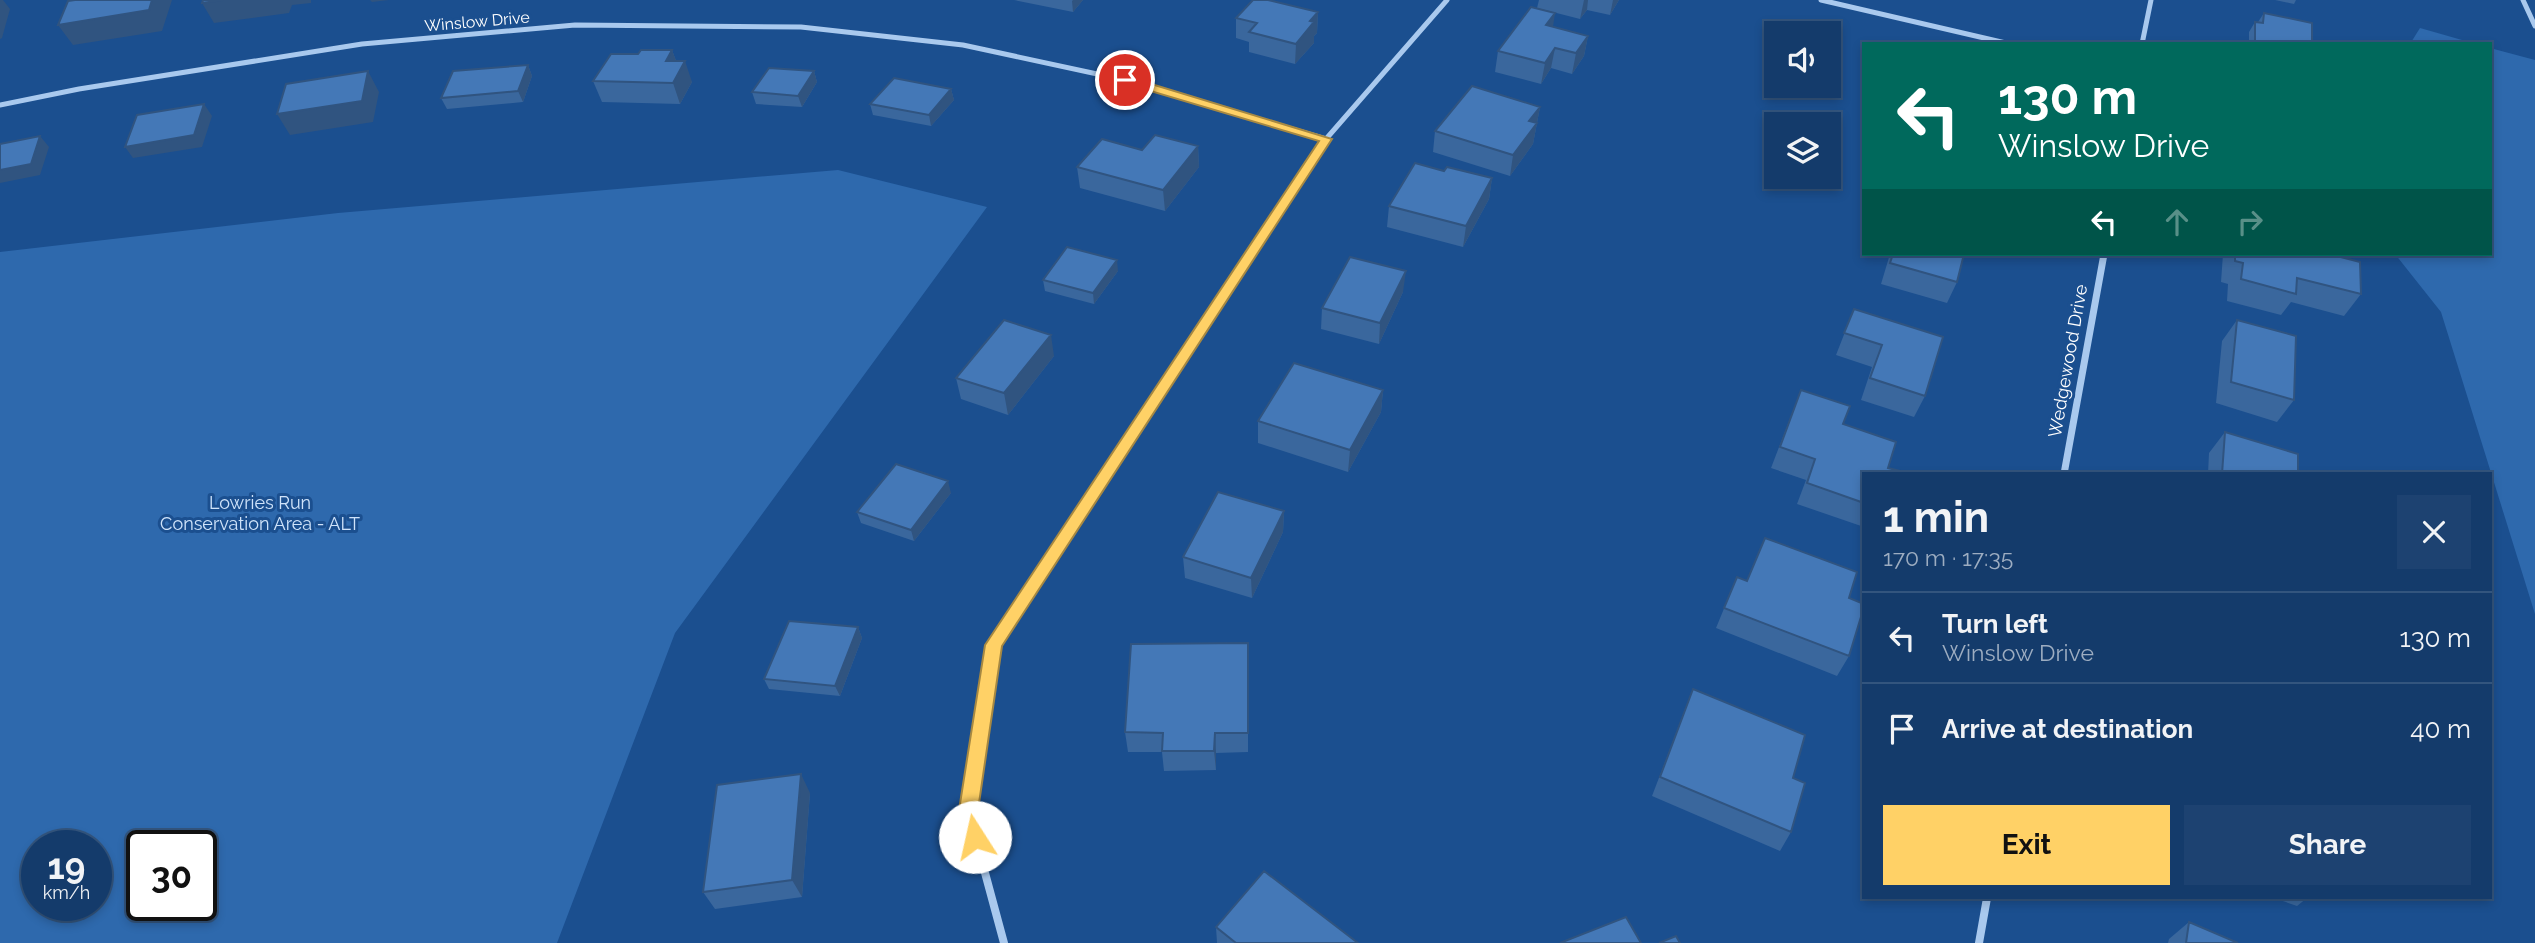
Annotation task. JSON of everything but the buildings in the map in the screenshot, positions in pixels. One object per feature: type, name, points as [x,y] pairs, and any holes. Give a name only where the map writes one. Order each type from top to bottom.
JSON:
[{"type":"street","points":[[1004,943],[968,810],[993,645],[1326,139],[1447,0]]},
{"type":"street","points":[[1821,0],[2001,42]]},
{"type":"street","points":[[2142,42],[2151,0]]},
{"type":"street","points":[[2523,0],[2535,26]]},
{"type":"street","name":"Winslow Drive","points":[[0,105],[79,89],[362,44],[575,24],[801,27],[977,48],[1125,80],[1326,139]]},
{"type":"street","name":"Wedgewood Drive","points":[[2064,472],[2104,256]]},
{"type":"street","points":[[1979,943],[1987,899]]},
{"type":"green space","points":[[2420,28],[2469,42],[2411,42]]},
{"type":"green space","points":[[2492,49],[2535,60],[2535,614],[2492,472],[2441,312],[2397,256],[2492,256]]},
{"type":"green space","name":"Lowries Run Conservation Area - ALT","points":[[838,170],[987,207],[675,633],[557,943],[0,943],[0,252],[338,213]]},
{"type":"route","points":[[975,837],[968,810],[993,645],[1326,139],[1125,80]]}]
